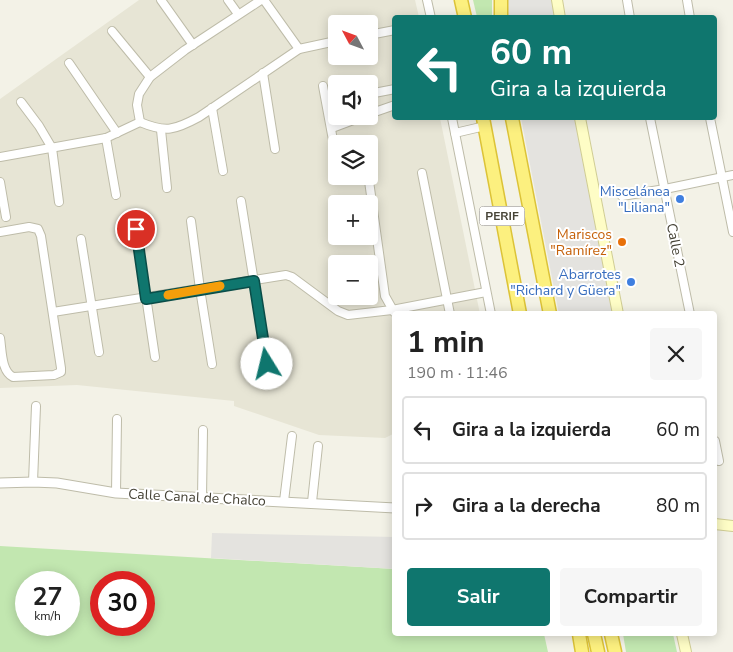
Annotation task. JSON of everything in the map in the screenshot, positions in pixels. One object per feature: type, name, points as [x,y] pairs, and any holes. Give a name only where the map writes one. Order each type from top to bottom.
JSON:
[{"type":"highway","points":[[461,0],[464,15]]},
{"type":"highway","points":[[501,0],[501,15]]},
{"type":"highway","name":"PERIF","points":[[512,120],[549,311]]},
{"type":"highway","name":"PERIF","points":[[484,122],[519,311]]},
{"type":"highway","points":[[578,636],[582,652]]},
{"type":"highway","points":[[594,636],[598,652]]},
{"type":"highway","points":[[612,636],[615,652]]},
{"type":"main road","points":[[557,0],[560,15]]},
{"type":"main road","points":[[580,120],[617,311]]},
{"type":"main road","points":[[717,524],[733,526]]},
{"type":"main road","points":[[682,636],[686,652]]},
{"type":"street","points":[[161,0],[193,45]]},
{"type":"street","points":[[228,0],[238,14]]},
{"type":"street","points":[[140,122],[137,105],[139,94],[150,77],[238,14],[263,0],[299,49]]},
{"type":"street","points":[[427,0],[430,15]]},
{"type":"street","points":[[627,0],[630,15]]},
{"type":"street","points":[[687,0],[690,15]]},
{"type":"street","points":[[378,33],[392,30]]},
{"type":"street","points":[[112,31],[150,77]]},
{"type":"street","points":[[0,157],[106,138],[140,122],[161,130],[184,125],[200,117],[299,49],[328,44]]},
{"type":"street","points":[[69,63],[117,133]]},
{"type":"street","points":[[263,73],[275,149]]},
{"type":"street","points":[[323,86],[333,135]]},
{"type":"street","points":[[378,92],[392,90]]},
{"type":"street","points":[[21,102],[39,126],[52,148],[59,202]]},
{"type":"street","points":[[378,111],[392,106]]},
{"type":"street","points":[[212,108],[223,171]]},
{"type":"street","points":[[452,120],[490,311]]},
{"type":"street","name":"Calle 2","points":[[650,120],[689,311]]},
{"type":"street","points":[[710,120],[733,232]]},
{"type":"street","points":[[455,133],[484,122]]},
{"type":"street","points":[[332,128],[340,125]]},
{"type":"street","points":[[161,130],[167,188]]},
{"type":"street","points":[[106,138],[116,195]]},
{"type":"street","points":[[422,172],[449,311]]},
{"type":"street","points":[[622,196],[665,190],[733,175]]},
{"type":"street","points":[[0,182],[6,216]]},
{"type":"street","points":[[370,185],[385,296],[393,311]]},
{"type":"street","points":[[241,201],[267,364]]},
{"type":"street","points":[[191,221],[212,364]]},
{"type":"street","points":[[0,232],[29,226],[38,228],[42,236],[61,368],[60,372],[54,375],[13,377],[8,375],[0,338]]},
{"type":"street","points":[[136,229],[155,357]]},
{"type":"street","points":[[81,238],[99,352]]},
{"type":"street","points":[[53,312],[146,299],[286,275],[292,277],[345,314],[392,312]]},
{"type":"street","points":[[398,311],[486,292]]},
{"type":"street","points":[[33,482],[36,406]]},
{"type":"street","points":[[116,494],[118,419]]},
{"type":"street","points":[[202,498],[203,430]]},
{"type":"street","points":[[284,501],[292,436]]},
{"type":"street","points":[[312,502],[318,446]]},
{"type":"street","points":[[717,450],[719,461]]},
{"type":"street","name":"Calle Canal de Chalco","points":[[0,483],[57,483],[116,494],[312,502],[392,508]]},
{"type":"street","points":[[573,636],[582,652]]},
{"type":"shaded area","points":[[139,0],[415,0],[419,15],[392,15],[392,120],[440,120],[479,311],[392,311],[392,434],[385,438],[319,435],[234,406],[234,401],[77,385],[0,388],[0,99]]},
{"type":"shaded area","points":[[507,0],[552,0],[555,15],[507,15]]},
{"type":"shaded area","points":[[521,120],[575,120],[613,311],[558,311]]},
{"type":"shaded area","points":[[212,533],[392,537],[392,569],[211,558]]},
{"type":"green space","points":[[473,0],[492,0],[492,15],[477,15]]},
{"type":"green space","points":[[0,546],[392,569],[392,636],[544,636],[548,652],[0,652]]},
{"type":"green space","points":[[623,636],[673,636],[677,652],[626,652]]},
{"type":"slow traffic","points":[[168,295],[220,286]]},
{"type":"place","name":"Miscelánea \"Liliana\"","points":[[680,199]]},
{"type":"place","name":"Mariscos \"Ramírez\"","points":[[622,242]]},
{"type":"place","name":"Abarrotes \"Richard y Güera\"","points":[[631,282]]},
{"type":"route","points":[[136,229],[146,299],[254,281],[267,364]]}]
